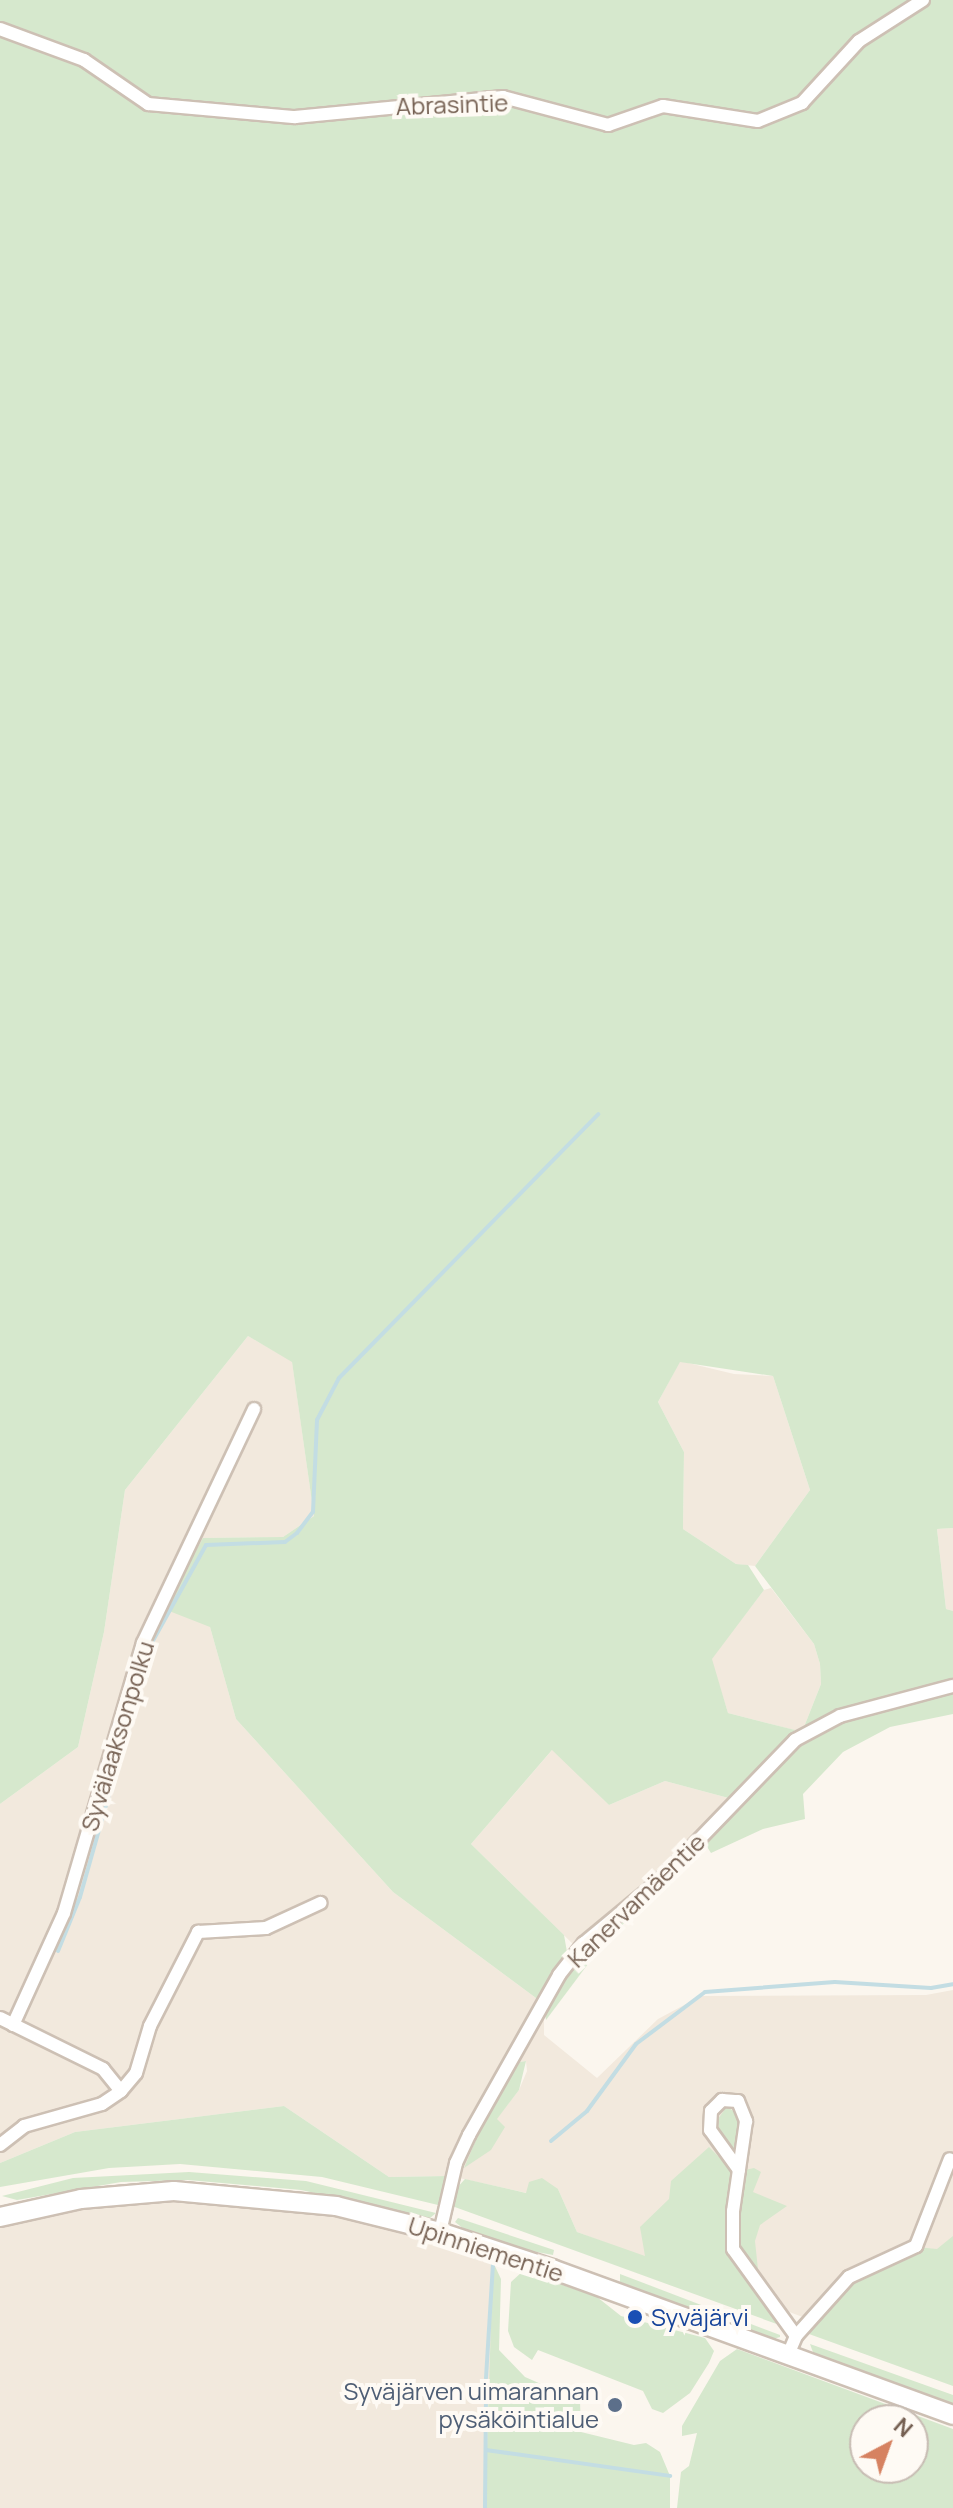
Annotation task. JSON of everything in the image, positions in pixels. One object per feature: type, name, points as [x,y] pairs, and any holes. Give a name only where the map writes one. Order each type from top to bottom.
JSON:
[{"type":"main road","name":"Upinniementie","points":[[0,2217],[125,2194],[214,2193],[336,2206],[440,2232],[953,2415]]},
{"type":"street","name":"Abrasintie","points":[[0,29],[84,60],[148,104],[295,117],[503,97],[608,125],[663,106],[758,121],[802,103],[859,41],[923,0]]},
{"type":"street","name":"Syvälaaksonpolku","points":[[13,2025],[64,1913],[143,1643],[254,1409]]},
{"type":"street","name":"Kanervamäentie","points":[[440,2232],[456,2163],[469,2135],[559,1975],[584,1943],[659,1881],[795,1740],[840,1716],[953,1686]]},
{"type":"street","points":[[0,2145],[24,2126],[102,2104],[121,2091],[136,2073],[150,2026],[198,1932],[266,1928],[320,1903]]},
{"type":"street","points":[[0,2018],[103,2069],[121,2091]]},
{"type":"street","points":[[739,2170],[710,2130],[711,2111],[722,2100],[738,2101],[746,2121],[733,2249],[796,2336]]},
{"type":"street","points":[[788,2355],[796,2336],[857,2270],[916,2246],[950,2159]]},
{"type":"shaded area","points":[[248,1336],[292,1361],[314,1516],[283,1537],[203,1538],[210,1627],[236,1719],[393,1892],[540,2001],[456,2142],[447,2176],[389,2177],[284,2106],[75,2132],[0,2163],[0,1804],[78,1747],[104,1632],[125,1490]]},
{"type":"shaded area","points":[[680,1361],[734,1374],[773,1376],[810,1490],[755,1566],[736,1564],[683,1529],[684,1452],[658,1402]]},
{"type":"shaded area","points":[[953,1528],[953,1611],[946,1609],[937,1529]]},
{"type":"shaded area","points":[[771,1588],[814,1644],[820,1664],[821,1684],[802,1732],[728,1713],[711,1659],[764,1590]]},
{"type":"shaded area","points":[[553,1749],[609,1805],[665,1781],[736,1800],[580,1951],[471,1844]]},
{"type":"shaded area","points":[[953,1990],[953,2299],[832,2328],[577,2232],[558,2189],[527,2193],[459,2178],[463,2161],[519,2090],[527,2071],[526,2061],[520,2062],[544,2007],[544,2035],[597,2078],[658,2019],[701,1996],[926,1995]]},
{"type":"shaded area","points":[[185,2201],[346,2217],[494,2261],[485,2508],[0,2508],[0,2227],[90,2207]]},
{"type":"green space","points":[[0,0],[953,0],[953,1528],[937,1529],[946,1609],[953,1611],[953,1681],[838,1711],[802,1732],[821,1684],[820,1664],[814,1644],[755,1566],[810,1490],[773,1376],[680,1362],[658,1402],[684,1452],[683,1529],[736,1564],[748,1565],[764,1590],[712,1659],[728,1713],[795,1730],[736,1800],[665,1781],[609,1805],[552,1750],[471,1844],[564,1935],[567,1952],[540,2001],[393,1892],[236,1719],[210,1627],[164,1609],[203,1538],[283,1537],[314,1516],[292,1362],[248,1336],[125,1490],[104,1632],[78,1747],[0,1804]]},
{"type":"green space","points":[[953,1690],[953,1714],[890,1727],[843,1752],[803,1794],[805,1819],[763,1829],[711,1853],[704,1842],[795,1746],[840,1719]]},
{"type":"green space","points":[[654,1889],[588,1964],[546,2020],[544,2007],[580,1951]]},
{"type":"green space","points":[[526,2061],[519,2090],[497,2119],[505,2127],[491,2150],[464,2168],[486,2116],[520,2062]]},
{"type":"green space","points":[[284,2106],[389,2177],[447,2176],[443,2197],[438,2205],[322,2177],[180,2164],[109,2168],[0,2187],[0,2163],[75,2132]]},
{"type":"green space","points":[[727,2106],[739,2116],[735,2154],[719,2133],[718,2119]]},
{"type":"green space","points":[[709,2147],[732,2170],[728,2246],[785,2327],[452,2206],[455,2190],[465,2179],[526,2193],[529,2182],[542,2178],[558,2189],[577,2232],[645,2256],[640,2227],[669,2199],[671,2181]]},
{"type":"green space","points":[[754,2168],[761,2172],[753,2192],[787,2206],[760,2225],[755,2241],[759,2279],[740,2250],[736,2229],[745,2170]]},
{"type":"green space","points":[[189,2172],[306,2181],[436,2213],[430,2218],[301,2190],[188,2180],[121,2182],[17,2200],[2,2196],[73,2178]]},
{"type":"green space","points":[[458,2218],[554,2250],[553,2255],[526,2250],[464,2229],[455,2222]]},
{"type":"green space","points":[[953,2236],[953,2386],[809,2334],[850,2278],[916,2247],[937,2249]]},
{"type":"green space","points":[[493,2262],[501,2279],[499,2350],[525,2377],[580,2401],[581,2432],[634,2445],[646,2443],[660,2452],[670,2476],[670,2508],[485,2508]]},
{"type":"green space","points":[[523,2271],[597,2297],[621,2316],[705,2338],[714,2351],[709,2363],[690,2393],[663,2413],[652,2409],[643,2391],[538,2350],[532,2360],[514,2347],[508,2331],[511,2282]]},
{"type":"green space","points":[[620,2274],[780,2337],[773,2339],[620,2282]]},
{"type":"green space","points":[[810,2344],[953,2395],[953,2405],[814,2355]]},
{"type":"green space","points":[[737,2349],[886,2404],[849,2404],[849,2484],[929,2484],[929,2420],[953,2429],[953,2508],[677,2508],[681,2472],[689,2466],[697,2433],[682,2436],[682,2426],[720,2361]]},
{"type":"waterway","points":[[129,1727],[150,1646],[206,1545],[285,1542],[297,1533],[313,1512],[317,1420],[339,1378],[598,1114]]},
{"type":"waterway","points":[[58,1951],[80,1897],[122,1749]]},
{"type":"waterway","points":[[551,2141],[587,2111],[636,2044],[705,1992],[835,1982],[931,1988],[953,1984]]},
{"type":"waterway","points":[[486,2378],[493,2262]]},
{"type":"waterway","points":[[485,2508],[486,2389]]},
{"type":"waterway","points":[[486,2450],[670,2476]]},
{"type":"place","name":"Syväjärvi","points":[[635,2317]]},
{"type":"place","name":"Syväjärven uimarannan pysäköintialue","points":[[615,2405]]}]
